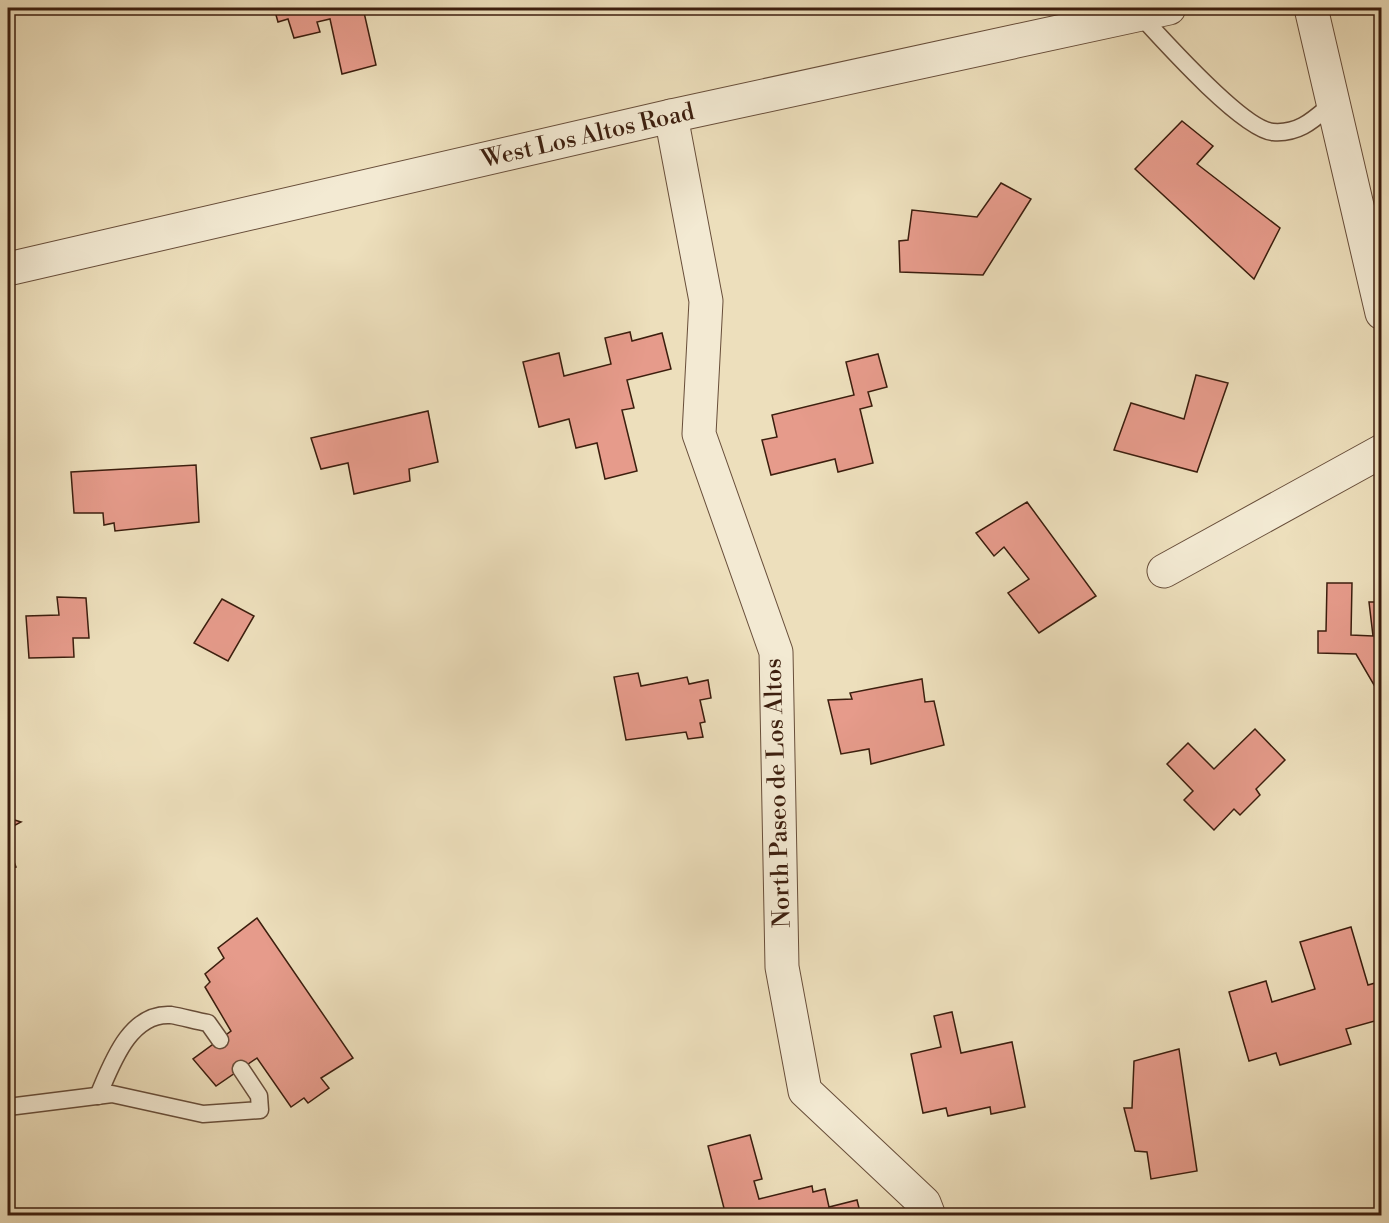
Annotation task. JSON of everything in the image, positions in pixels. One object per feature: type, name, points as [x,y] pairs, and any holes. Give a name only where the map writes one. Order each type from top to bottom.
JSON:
[{"type":"street","points":[[1311,8],[1382,313]]},
{"type":"street","name":"West Los Altos Road","points":[[8,269],[671,116],[1154,11]]},
{"type":"street","name":"North Paseo de Los Altos","points":[[671,116],[706,301],[699,434],[776,652],[782,967],[805,1090],[924,1203],[928,1215]]},
{"type":"street","points":[[1164,571],[1382,451]]},
{"type":"lane","points":[[1154,11],[1187,68],[1246,118],[1271,132],[1304,128],[1332,103]]},
{"type":"lane","points":[[98,1096],[114,1057],[132,1032],[147,1022],[169,1015],[208,1023],[220,1040]]},
{"type":"lane","points":[[8,1107],[112,1094],[203,1114],[260,1110],[259,1096],[241,1069]]},
{"type":"building","points":[[274,8],[363,8],[376,65],[342,74],[330,19],[317,22],[320,32],[294,38],[288,19],[278,22]]},
{"type":"building","points":[[1182,121],[1213,146],[1197,164],[1280,228],[1254,279],[1135,169]]},
{"type":"building","points":[[1001,183],[1031,199],[983,275],[900,272],[899,241],[908,240],[912,210],[977,217]]},
{"type":"building","points":[[630,332],[632,341],[662,333],[671,369],[627,380],[634,408],[622,410],[637,471],[605,479],[597,443],[576,448],[569,419],[539,427],[523,362],[559,353],[564,376],[611,364],[605,338]]},
{"type":"building","points":[[878,354],[887,387],[868,392],[872,406],[860,409],[873,463],[838,472],[835,459],[771,475],[762,440],[777,437],[772,415],[854,395],[846,362]]},
{"type":"building","points":[[1196,375],[1228,383],[1197,472],[1114,450],[1131,403],[1184,419]]},
{"type":"building","points":[[428,411],[438,462],[409,469],[410,481],[354,494],[348,463],[321,469],[311,438]]},
{"type":"building","points":[[196,465],[199,522],[115,531],[114,523],[104,525],[103,513],[74,513],[71,472]]},
{"type":"building","points":[[1027,502],[1096,596],[1039,633],[1008,593],[1029,579],[1004,547],[994,556],[976,533]]},
{"type":"building","points":[[1327,583],[1352,583],[1351,635],[1373,636],[1369,602],[1382,602],[1382,685],[1378,680],[1374,685],[1356,654],[1318,653],[1318,631],[1326,631]]},
{"type":"building","points":[[57,597],[86,598],[89,638],[73,638],[74,657],[29,658],[26,616],[59,615]]},
{"type":"building","points":[[222,599],[254,616],[228,661],[194,643]]},
{"type":"building","points":[[638,673],[641,686],[687,677],[689,684],[708,680],[711,698],[700,700],[705,722],[700,723],[703,737],[688,739],[686,732],[626,740],[614,677]]},
{"type":"building","points":[[922,679],[925,702],[934,701],[944,745],[871,764],[869,749],[841,754],[828,700],[852,699],[850,693]]},
{"type":"building","points":[[1255,729],[1285,760],[1256,789],[1260,795],[1240,815],[1234,809],[1214,830],[1184,800],[1193,791],[1167,764],[1188,743],[1214,769]]},
{"type":"building","points":[[8,818],[21,822],[8,829]]},
{"type":"building","points":[[8,846],[16,867],[8,870]]},
{"type":"building","points":[[257,918],[353,1058],[321,1078],[329,1088],[308,1103],[304,1098],[291,1107],[257,1058],[216,1086],[193,1059],[231,1031],[205,987],[210,982],[205,974],[224,958],[218,948]]},
{"type":"building","points":[[1351,927],[1368,985],[1382,981],[1382,1019],[1346,1029],[1351,1044],[1280,1065],[1276,1053],[1249,1061],[1229,992],[1266,981],[1272,1002],[1315,989],[1300,942]]},
{"type":"building","points":[[952,1012],[961,1053],[1012,1042],[1025,1107],[991,1114],[990,1107],[948,1116],[946,1108],[923,1113],[911,1054],[941,1047],[934,1016]]},
{"type":"building","points":[[1179,1049],[1197,1171],[1151,1179],[1147,1152],[1135,1151],[1124,1108],[1132,1108],[1134,1061]]},
{"type":"building","points":[[750,1135],[762,1179],[754,1181],[759,1199],[812,1186],[813,1192],[825,1189],[829,1207],[857,1200],[861,1216],[726,1216],[708,1146]]}]
